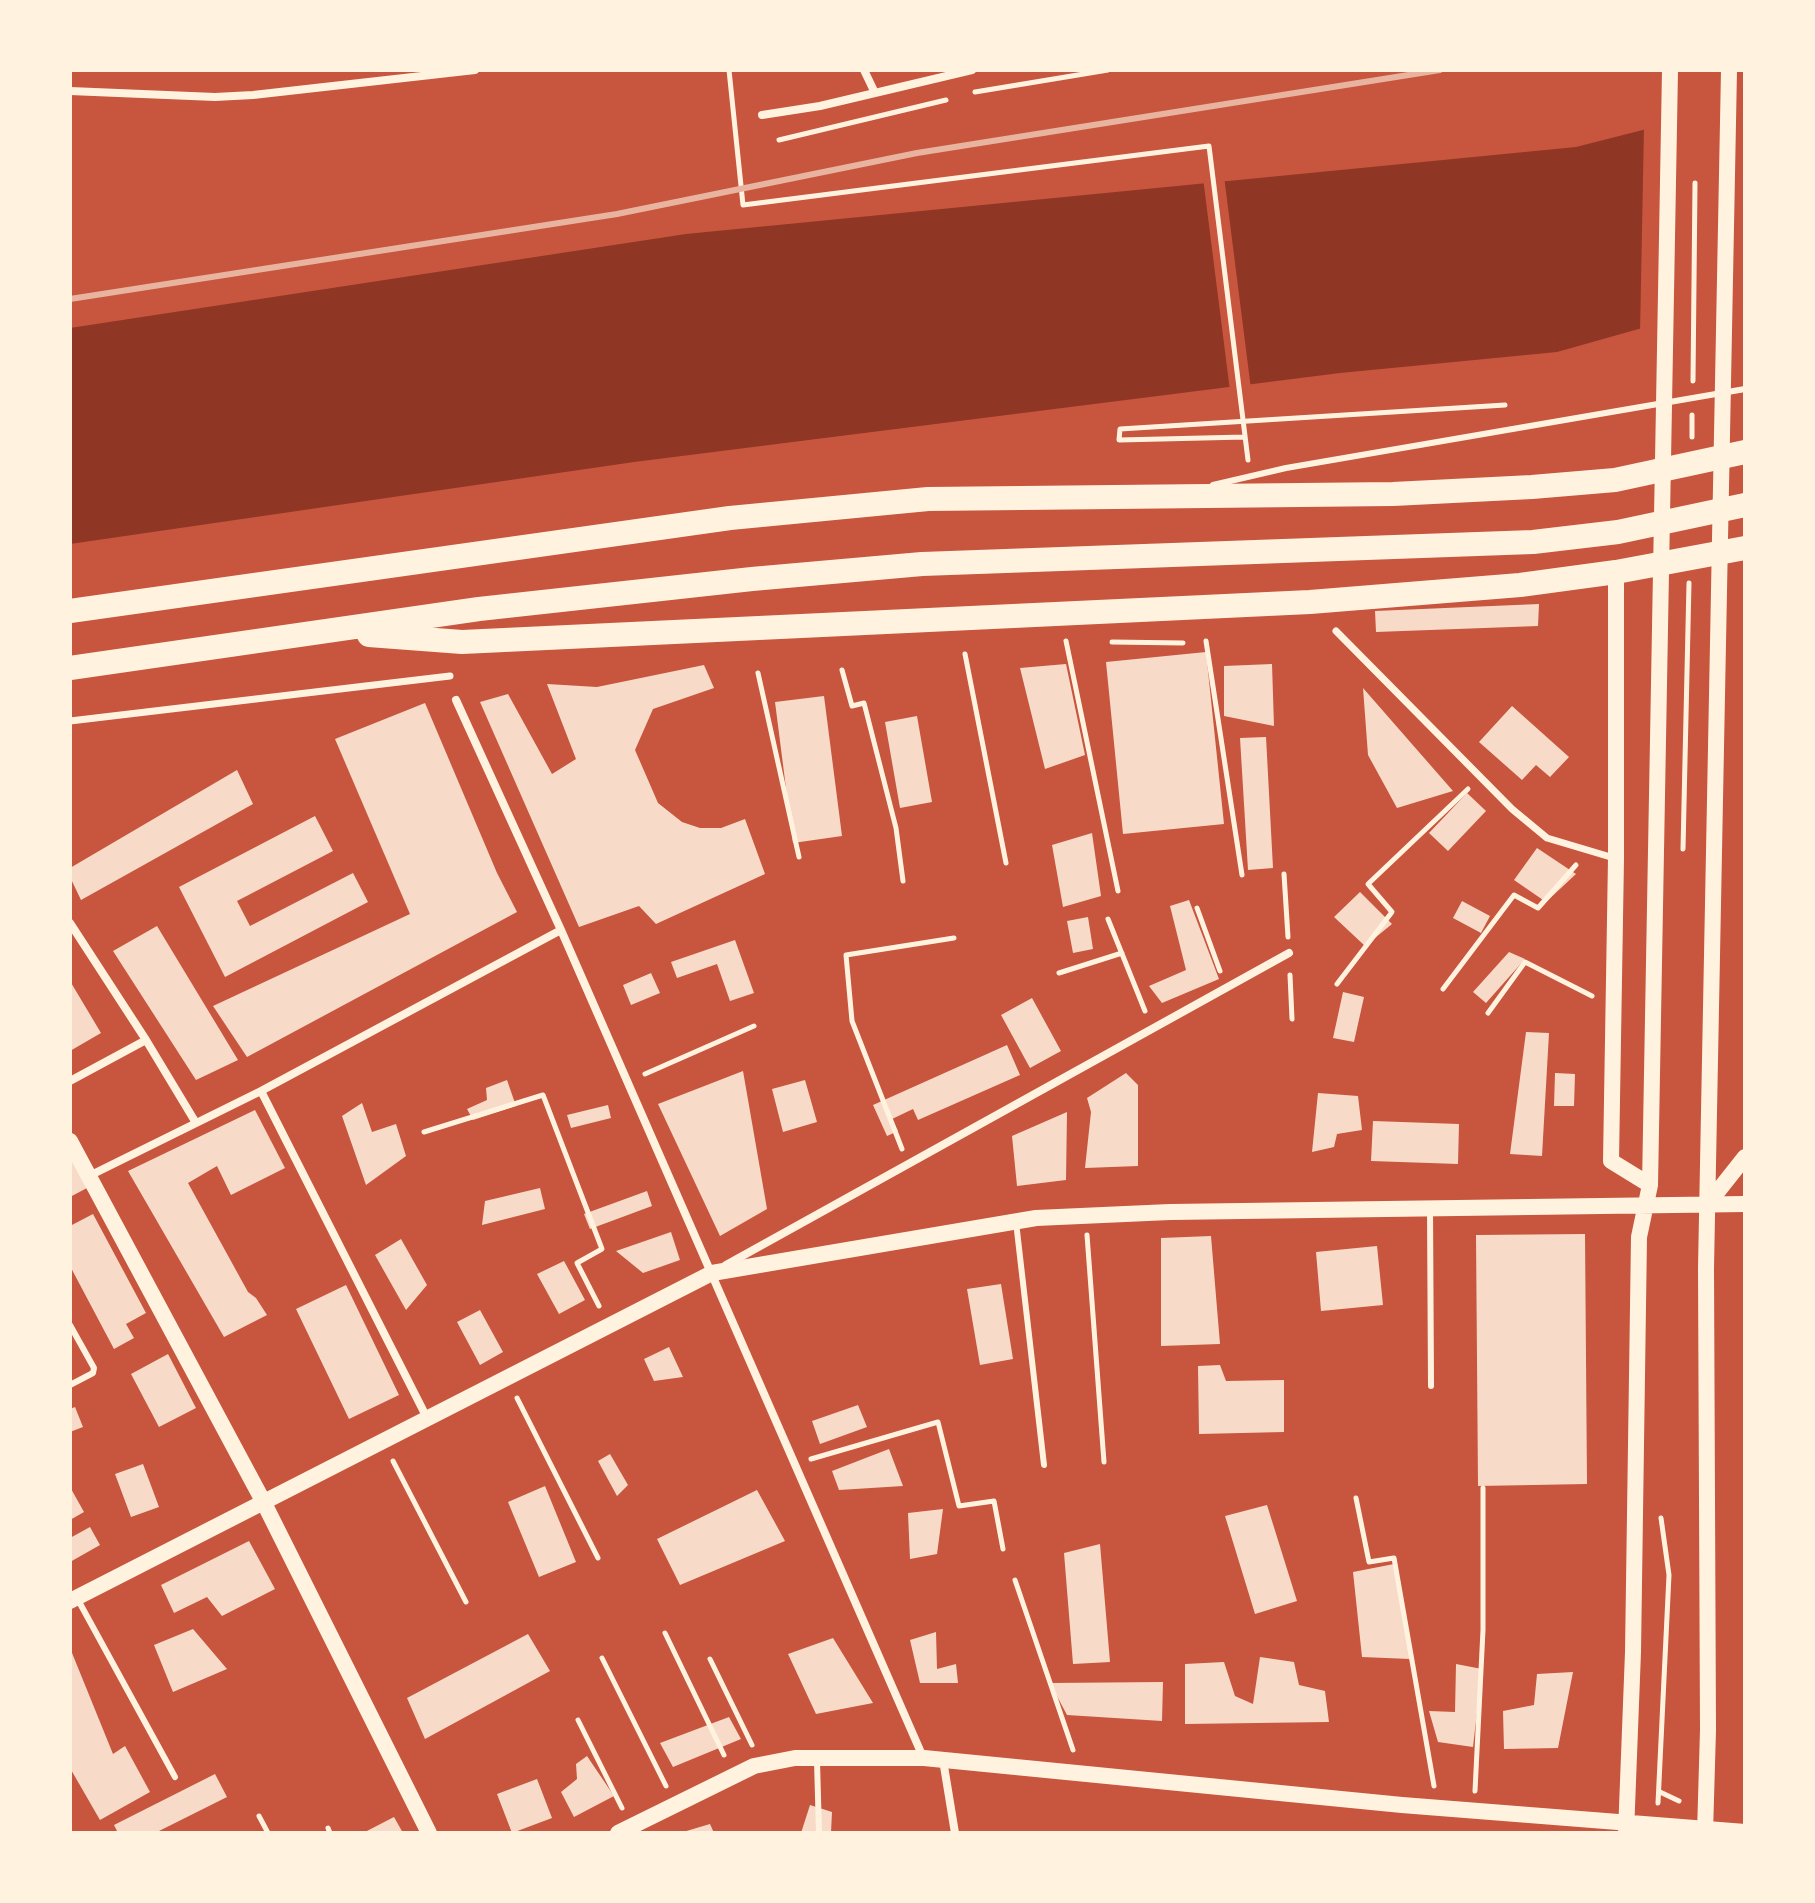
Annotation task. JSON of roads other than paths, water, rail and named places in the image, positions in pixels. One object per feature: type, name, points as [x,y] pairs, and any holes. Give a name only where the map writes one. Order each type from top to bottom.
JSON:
[{"type":"highway","points":[[70,611],[730,518],[928,499],[1393,494],[1532,487],[1615,480],[1745,452]]},
{"type":"highway","points":[[70,668],[479,609],[752,579],[922,564],[1533,542],[1618,532],[1745,505]]},
{"type":"highway","points":[[327,632],[462,642],[1160,611],[1520,585],[1616,572],[1745,548]]},
{"type":"main road","points":[[1626,1828],[1633,1652],[1639,1237],[1650,1185],[1670,70]]},
{"type":"main road","points":[[1705,1831],[1708,1730],[1705,1327],[1729,70]]},
{"type":"main road","points":[[1616,572],[1616,858],[1611,1161],[1650,1185]]},
{"type":"main road","points":[[70,1141],[263,1501],[429,1833]]},
{"type":"main road","points":[[1707,1205],[1745,1157]]},
{"type":"main road","points":[[74,1599],[712,1273],[1016,1221],[1086,1216],[1170,1212],[1745,1204]]},
{"type":"main road","points":[[624,1830],[761,1765],[795,1758],[924,1758],[1626,1828],[1745,1832]]},
{"type":"street","points":[[70,91],[215,97],[475,70]]},
{"type":"street","points":[[864,70],[875,93]]},
{"type":"street","points":[[762,115],[820,106],[972,70]]},
{"type":"street","points":[[1336,631],[1512,809],[1547,838],[1616,858]]},
{"type":"street","points":[[70,721],[450,676]]},
{"type":"street","points":[[456,700],[628,1081],[924,1758]]},
{"type":"street","points":[[70,923],[196,1123]]},
{"type":"street","points":[[89,1176],[261,1091],[561,930]]},
{"type":"street","points":[[712,1273],[1289,953]]},
{"type":"street","points":[[70,1081],[146,1040]]},
{"type":"street","points":[[261,1091],[427,1418]]},
{"type":"street","points":[[943,1759],[955,1833]]},
{"type":"lane","points":[[1165,497],[1286,468],[1745,389]]},
{"type":"lane","points":[[1430,1209],[1431,1386]]},
{"type":"lane","points":[[1016,1221],[1044,1465]]},
{"type":"lane","points":[[70,1325],[94,1368],[93,1373],[70,1385]]},
{"type":"lane","points":[[74,1599],[175,1777]]},
{"type":"lane","points":[[817,1758],[819,1833]]},
{"type":"railway","points":[[70,299],[617,214],[917,153],[1440,70]]}]
